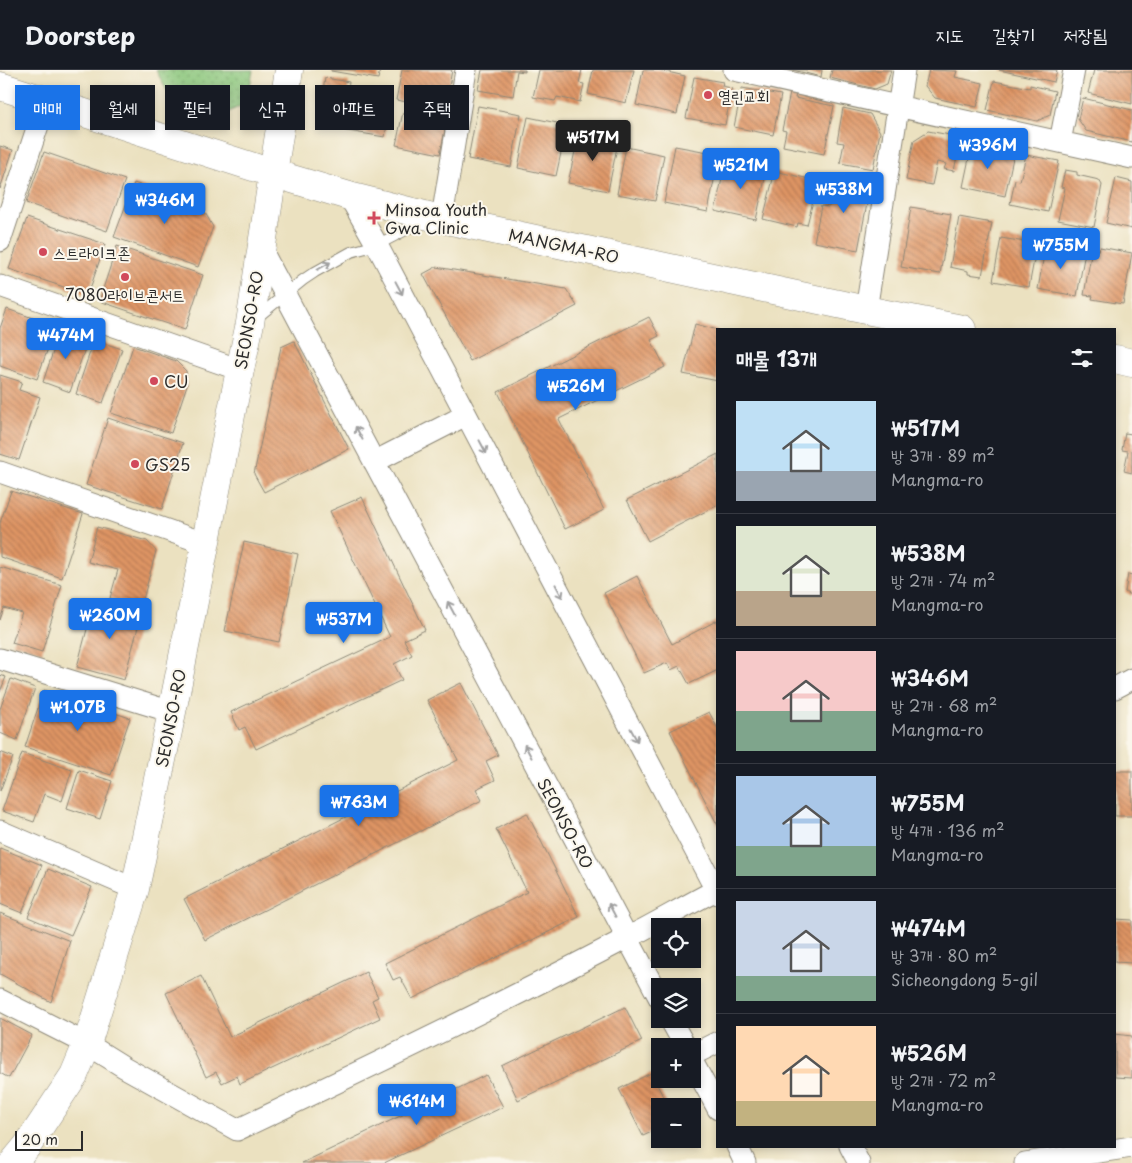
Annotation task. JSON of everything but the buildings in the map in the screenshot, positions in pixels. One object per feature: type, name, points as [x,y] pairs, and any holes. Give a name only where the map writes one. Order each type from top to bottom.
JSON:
[{"type":"street","name":"SEONSO-RO","points":[[13,1163],[27,1146],[74,1075],[87,1044],[135,889],[250,323],[289,70]]},
{"type":"street","points":[[437,218],[466,70]]},
{"type":"street","points":[[866,310],[904,70]]},
{"type":"street","points":[[1060,142],[1074,70]]},
{"type":"street","points":[[744,71],[1132,158]]},
{"type":"street","name":"MANGMA-RO","points":[[0,86],[15,91]]},
{"type":"street","name":"MANGMA-RO","points":[[80,112],[349,196],[437,218],[957,328]]},
{"type":"street","points":[[0,241],[36,130]]},
{"type":"street","points":[[349,196],[377,245],[716,889]]},
{"type":"street","name":"SEONSO-RO","points":[[261,249],[651,982]]},
{"type":"street","points":[[0,286],[240,370]]},
{"type":"street","points":[[1116,359],[1132,363]]},
{"type":"street","points":[[374,462],[466,415]]},
{"type":"street","points":[[0,472],[204,543]]},
{"type":"street","points":[[0,658],[172,712]]},
{"type":"street","points":[[1116,687],[1132,679]]},
{"type":"street","points":[[0,831],[135,889]]},
{"type":"street","points":[[0,1000],[87,1044],[124,1067],[237,1130],[360,1072],[716,892]]},
{"type":"street","points":[[701,1050],[716,1043]]},
{"type":"street","points":[[701,1078],[716,1105]]},
{"type":"street","points":[[1025,1163],[1132,1147]]},
{"type":"street","points":[[737,1148],[745,1163]]},
{"type":"street","points":[[851,1148],[859,1163]]},
{"type":"lane","points":[[250,323],[303,280],[327,265],[351,252],[377,245],[437,218]]},
{"type":"green space","points":[[156,70],[253,70],[250,85],[240,85],[240,106],[230,111],[230,85],[165,85],[165,87]]},
{"type":"place","name":"열린교회","points":[[708,95]]},
{"type":"place","name":"Minsoa Youth Gwa Clinic","points":[[374,218]]},
{"type":"place","name":"스트라이크존","points":[[43,252]]},
{"type":"place","name":"7080라이브콘서트","points":[[125,277]]},
{"type":"place","name":"CU","points":[[154,381]]},
{"type":"place","name":"GS25","points":[[135,464]]}]
